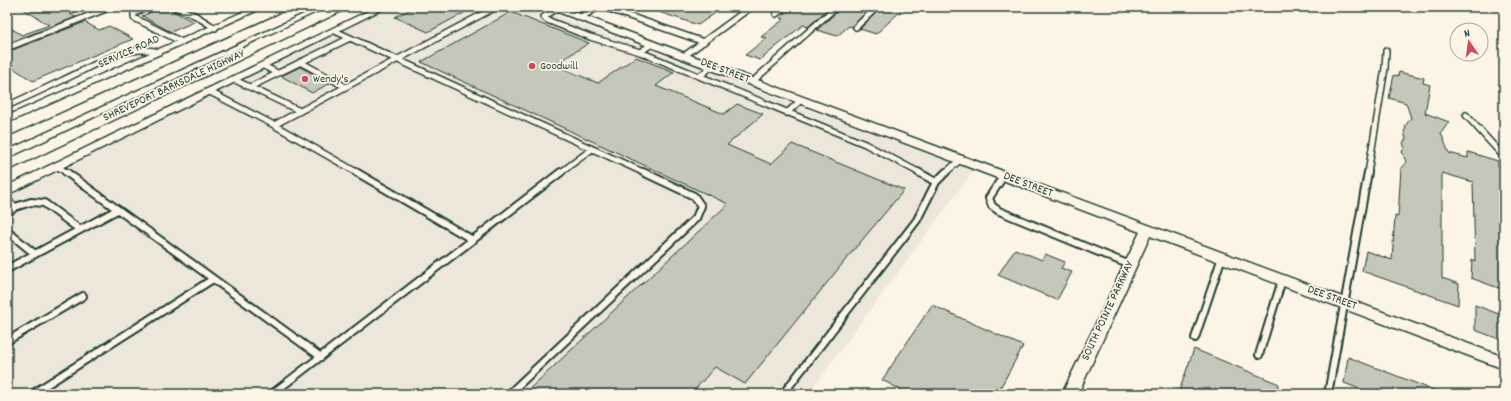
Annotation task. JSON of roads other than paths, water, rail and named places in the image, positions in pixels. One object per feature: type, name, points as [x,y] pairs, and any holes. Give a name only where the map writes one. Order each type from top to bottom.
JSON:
[{"type":"main road","name":"SHREVEPORT BARKSDALE HIGHWAY","points":[[7,144],[305,7]]},
{"type":"main road","name":"SHREVEPORT BARKSDALE HIGHWAY","points":[[7,166],[340,7]]},
{"type":"street","name":"SERVICE ROAD","points":[[7,120],[261,7]]},
{"type":"street","points":[[7,191],[383,7]]},
{"type":"street","name":"DEE STREET","points":[[557,8],[960,160],[1004,175],[1504,362]]},
{"type":"street","name":"SOUTH POINTE PARKWAY","points":[[1070,394],[1147,229]]},
{"type":"lane","points":[[7,48],[111,7]]},
{"type":"lane","points":[[148,7],[134,13],[134,18],[182,42]]},
{"type":"lane","points":[[175,7],[196,16],[215,28]]},
{"type":"lane","points":[[274,126],[496,7]]},
{"type":"lane","points":[[581,17],[598,7]]},
{"type":"lane","points":[[603,7],[704,42]]},
{"type":"lane","points":[[684,56],[751,7]]},
{"type":"lane","points":[[776,14],[785,7]]},
{"type":"lane","points":[[752,82],[836,7]]},
{"type":"lane","points":[[856,27],[877,7]]},
{"type":"lane","points":[[557,8],[546,14],[544,17],[547,20],[590,37],[640,52],[865,144],[936,182]]},
{"type":"lane","points":[[335,31],[694,196],[701,206],[696,218],[509,394]]},
{"type":"lane","points":[[250,87],[350,38]]},
{"type":"lane","points":[[640,52],[652,44]]},
{"type":"lane","points":[[7,106],[66,79],[96,63],[142,49],[153,49],[159,52]]},
{"type":"lane","points":[[1328,394],[1366,184],[1385,68],[1386,51]]},
{"type":"lane","points":[[300,62],[346,87]]},
{"type":"lane","points":[[264,66],[277,73]]},
{"type":"lane","points":[[700,76],[712,66]]},
{"type":"lane","points":[[235,80],[300,112]]},
{"type":"lane","points":[[210,92],[274,126],[473,240]]},
{"type":"lane","points":[[787,113],[801,100]]},
{"type":"lane","points":[[1466,115],[1504,157]]},
{"type":"lane","points":[[272,394],[592,149]]},
{"type":"lane","points":[[784,394],[917,220],[936,182],[960,160]]},
{"type":"lane","points":[[57,166],[321,357]]},
{"type":"lane","points":[[1004,175],[989,196],[988,201],[990,206],[1008,216],[1130,264]]},
{"type":"lane","points":[[7,201],[14,207]]},
{"type":"lane","points":[[7,213],[14,207],[31,202],[44,203],[79,229]]},
{"type":"lane","points":[[7,269],[116,210]]},
{"type":"lane","points":[[7,231],[35,254]]},
{"type":"lane","points":[[1195,338],[1222,257]]},
{"type":"lane","points":[[32,394],[213,279]]},
{"type":"lane","points":[[1259,355],[1282,280]]},
{"type":"lane","points":[[7,341],[83,296]]},
{"type":"place","name":"Goodwill","points":[[532,66]]},
{"type":"place","name":"Wendy's","points":[[305,79]]}]
